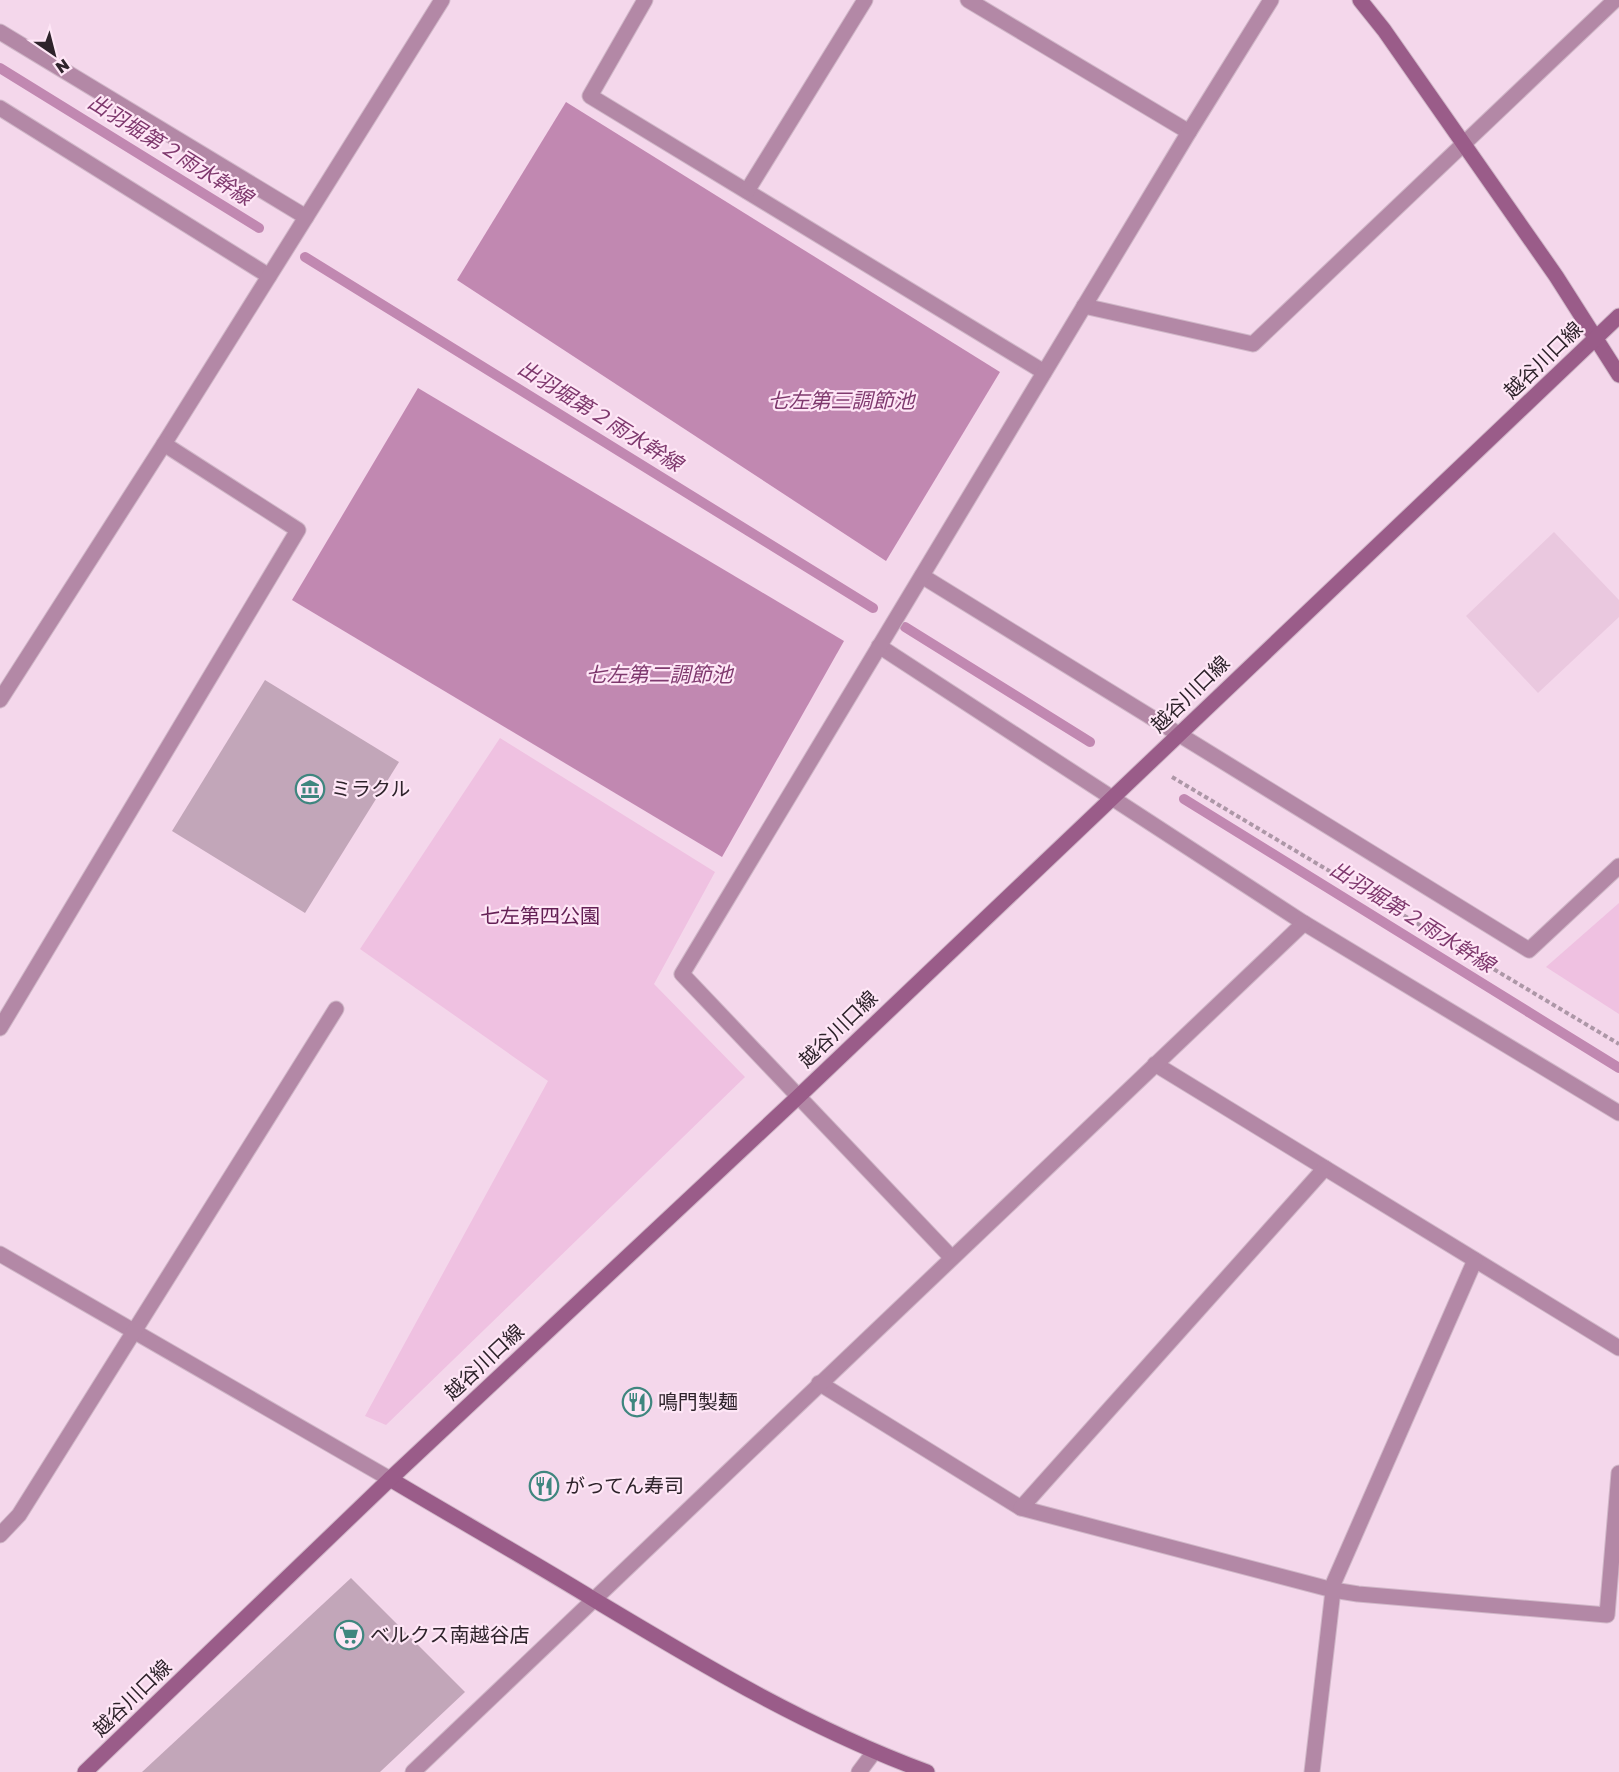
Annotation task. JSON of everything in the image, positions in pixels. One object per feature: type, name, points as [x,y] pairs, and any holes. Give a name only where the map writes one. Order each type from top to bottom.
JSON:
[{"type":"main road","points":[[1360,0],[1556,276],[1619,375]]},
{"type":"main road","name":"越谷川口線","points":[[85,1772],[390,1479],[799,1096],[1619,316]]},
{"type":"main road","points":[[390,1479],[692,1659],[801,1719],[874,1752],[927,1772]]},
{"type":"street","points":[[0,700],[164,444],[442,0]]},
{"type":"street","points":[[645,0],[590,96],[1044,372]]},
{"type":"street","points":[[747,191],[865,0]]},
{"type":"street","points":[[968,0],[1189,132]]},
{"type":"street","points":[[951,1257],[682,974],[1189,132],[1271,0]]},
{"type":"street","points":[[1084,306],[1253,344],[1615,0]]},
{"type":"street","points":[[0,32],[306,217]]},
{"type":"street","points":[[0,108],[270,276]]},
{"type":"street","points":[[0,1028],[298,530],[164,444]]},
{"type":"street","points":[[922,576],[1529,950],[1619,866]]},
{"type":"street","points":[[879,646],[1304,923],[1619,1113]]},
{"type":"street","points":[[413,1772],[592,1598],[1304,923]]},
{"type":"street","points":[[0,1535],[19,1515],[336,1009]]},
{"type":"street","points":[[1155,1064],[1619,1348]]},
{"type":"street","points":[[1021,1509],[1325,1168]]},
{"type":"street","points":[[0,1254],[88,1303],[133,1333],[390,1479]]},
{"type":"street","points":[[1312,1772],[1333,1590],[1475,1260]]},
{"type":"street","points":[[819,1383],[1021,1509],[1333,1590],[1607,1615],[1619,1473]]},
{"type":"street","points":[[859,1772],[874,1752]]},
{"type":"path","points":[[1149,763],[1619,1044]]},
{"type":"shaded area","points":[[1554,532],[1619,600],[1619,617],[1538,693],[1466,616]]},
{"type":"green space","name":"七左第四公園","points":[[500,738],[715,872],[654,984],[745,1077],[386,1425],[365,1416],[548,1081],[360,949]]},
{"type":"green space","points":[[1619,903],[1619,1014],[1546,967]]},
{"type":"water","name":"七左第三調節池","points":[[566,102],[1000,372],[886,561],[457,280]]},
{"type":"water","name":"七左第二調節池","points":[[418,388],[844,641],[722,857],[292,600]]},
{"type":"building","points":[[265,680],[399,762],[305,913],[172,831]]},
{"type":"building","name":"ベルクス南越谷店","points":[[351,1578],[465,1692],[380,1772],[142,1772]]},
{"type":"waterway","name":"出羽堀第２雨水幹線","points":[[0,68],[259,228]]},
{"type":"waterway","name":"出羽堀第２雨水幹線","points":[[305,257],[873,608]]},
{"type":"waterway","name":"出羽堀第２雨水幹線","points":[[905,627],[1090,742]]},
{"type":"waterway","name":"出羽堀第２雨水幹線","points":[[1184,799],[1619,1068]]},
{"type":"place","name":"ミラクル","points":[[310,789]]},
{"type":"place","name":"鳴門製麺","points":[[637,1402]]},
{"type":"place","name":"がってん寿司","points":[[544,1486]]},
{"type":"place","name":"ベルクス南越谷店","points":[[349,1635]]}]
